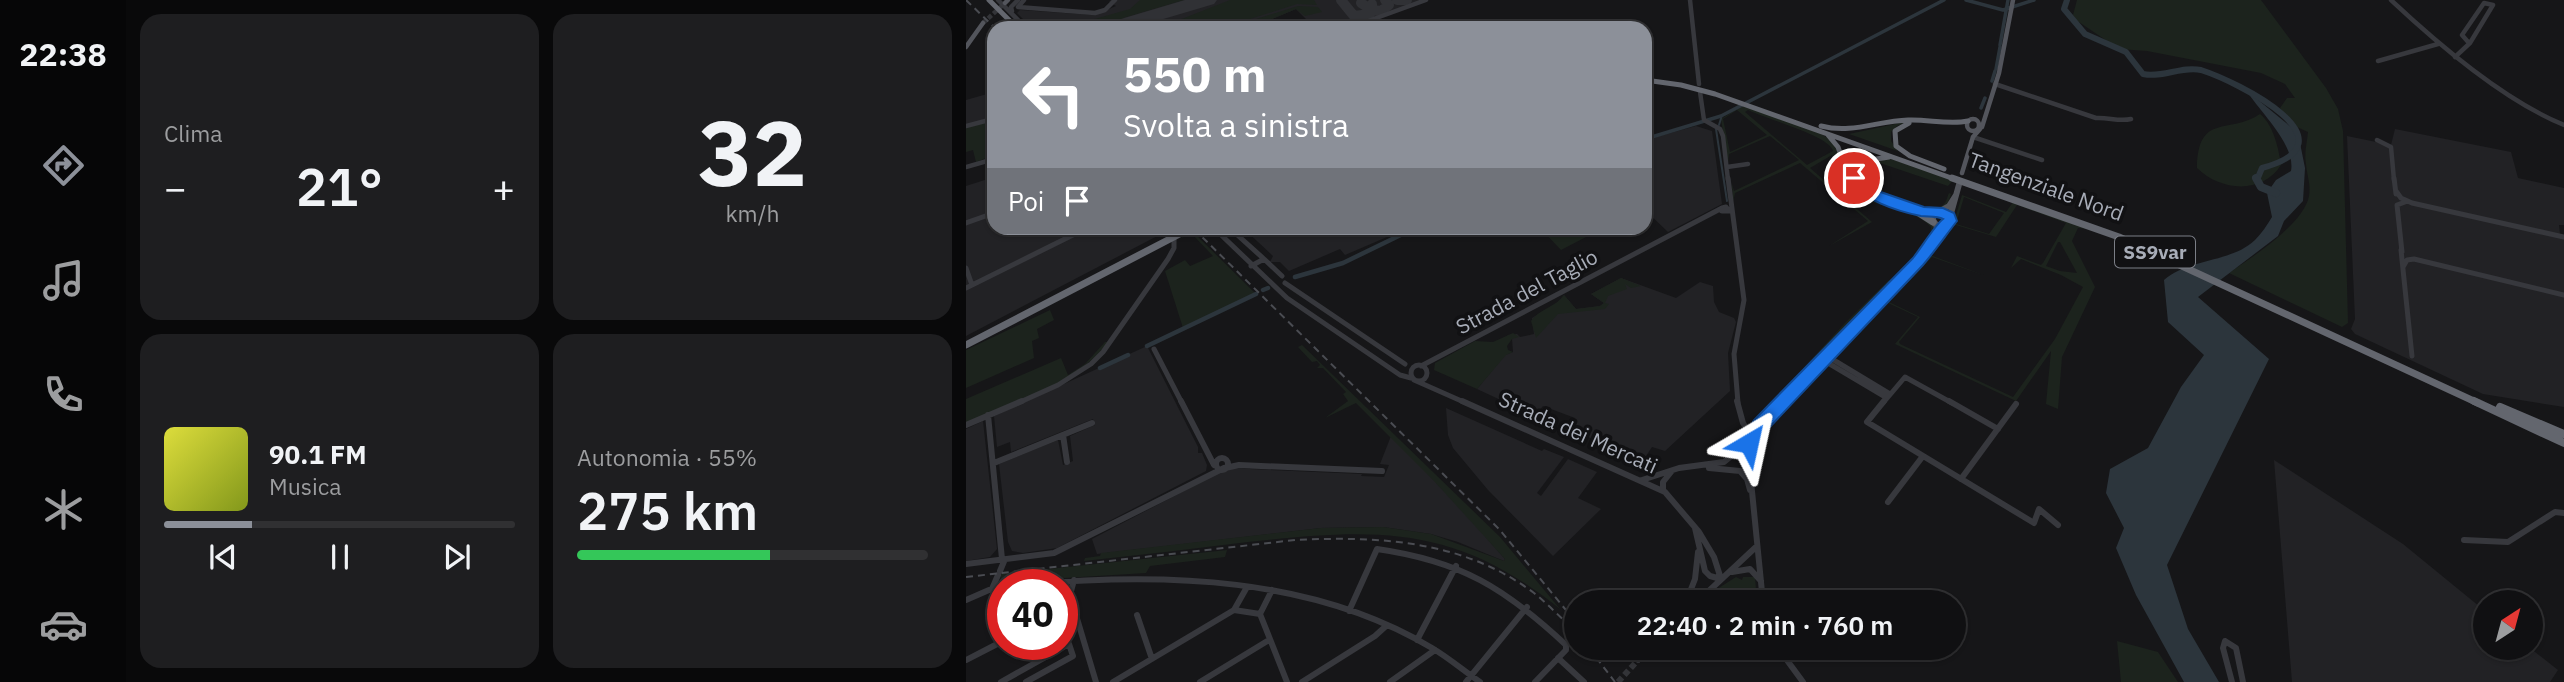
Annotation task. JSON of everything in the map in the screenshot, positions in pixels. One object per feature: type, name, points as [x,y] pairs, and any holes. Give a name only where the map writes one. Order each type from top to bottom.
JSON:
[{"type":"highway","points":[[983,0],[1003,21]]},
{"type":"highway","points":[[989,0],[1010,21]]},
{"type":"highway","name":"SS9var","points":[[1652,81],[1728,96],[1805,125],[1947,172]]},
{"type":"highway","name":"SS9var","points":[[1764,109],[1788,115],[1947,172],[2129,241],[2358,344]]},
{"type":"highway","points":[[1788,115],[1831,129],[1851,131],[1904,120],[1947,124],[1969,120]]},
{"type":"highway","points":[[1947,172],[1900,149],[1893,140],[1895,131],[1905,124],[1916,122],[1968,129]]},
{"type":"highway","points":[[1805,125],[1837,142],[1848,177],[1856,188],[1933,222]]},
{"type":"highway","points":[[1936,170],[1881,156],[1859,164],[1854,177],[1861,188],[1872,194],[1923,212],[1937,212]]},
{"type":"highway","points":[[1160,242],[1172,235]]},
{"type":"highway","points":[[966,343],[1176,235]]},
{"type":"highway","points":[[2358,344],[2564,436]]},
{"type":"highway","points":[[2358,344],[2564,444]]},
{"type":"main road","points":[[1962,173],[1973,137],[1981,128],[1996,84],[2012,4]]},
{"type":"main road","points":[[966,47],[983,23]]},
{"type":"main road","points":[[1973,137],[1965,125],[1969,120],[1985,114]]},
{"type":"main road","points":[[1969,120],[1978,121],[1981,128]]},
{"type":"main road","points":[[1968,129],[1981,128]]},
{"type":"main road","points":[[1957,193],[1949,206],[1932,215],[1933,222],[1946,224],[1956,203],[1960,181]]},
{"type":"main road","points":[[1937,212],[1950,217]]},
{"type":"street","points":[[998,0],[1005,3],[1022,21]]},
{"type":"street","points":[[1005,3],[1017,0]]},
{"type":"street","points":[[1017,0],[1011,10],[1021,21]]},
{"type":"street","points":[[1024,0],[1018,7],[1093,13],[1104,11],[1115,0]]},
{"type":"street","points":[[1368,21],[1426,0]]},
{"type":"street","points":[[1689,0],[1699,84]]},
{"type":"street","points":[[2391,0],[2455,57],[2539,115],[2564,125]]},
{"type":"street","points":[[2455,57],[2484,23],[2494,7],[2491,4],[2484,3],[2461,36],[2468,41]]},
{"type":"street","points":[[2473,19],[2484,23]]},
{"type":"street","points":[[2378,61],[2438,44]]},
{"type":"street","points":[[1996,84],[2096,118],[2109,117],[2122,121],[2131,119]]},
{"type":"street","points":[[1700,92],[1705,121],[1720,129],[1722,133],[1727,167],[1731,202],[1725,210],[1732,218],[1744,305],[1734,352],[1735,371],[1742,426],[1751,439],[1762,590]]},
{"type":"street","points":[[966,126],[987,121]]},
{"type":"street","points":[[1973,137],[2042,160]]},
{"type":"street","points":[[2377,140],[2391,147],[2412,356]]},
{"type":"street","points":[[966,167],[987,161]]},
{"type":"street","points":[[1727,167],[1748,164]]},
{"type":"street","points":[[2396,191],[2401,198],[2412,203]]},
{"type":"street","points":[[2397,206],[2401,202],[2412,203],[2564,237]]},
{"type":"street","name":"Strada del Taglio","points":[[1421,366],[1725,210]]},
{"type":"street","points":[[966,223],[987,216]]},
{"type":"street","points":[[1933,222],[1937,230],[1933,242]]},
{"type":"street","points":[[1637,479],[1646,480],[1674,470],[1731,460],[1918,262],[1946,224]]},
{"type":"street","points":[[966,268],[969,286],[1073,235]]},
{"type":"street","name":"Strada dei Mercati","points":[[1220,235],[1276,290],[1395,371],[1665,492],[1684,510],[1724,577]]},
{"type":"street","points":[[1224,235],[1226,241]]},
{"type":"street","points":[[1237,235],[1282,276]]},
{"type":"street","points":[[966,425],[1076,376],[1091,365],[1170,256],[1175,245],[1174,239]]},
{"type":"street","points":[[2401,250],[2404,255],[2414,259],[2564,295]]},
{"type":"street","points":[[1251,266],[1264,259]]},
{"type":"street","points":[[2403,267],[2407,260],[2414,259]]},
{"type":"street","points":[[1285,283],[1321,310],[1405,364]]},
{"type":"street","points":[[1313,317],[1321,310]]},
{"type":"street","points":[[1356,346],[1365,339]]},
{"type":"street","points":[[1154,349],[1217,470],[1239,465],[1382,471]]},
{"type":"street","points":[[1383,364],[1392,357]]},
{"type":"street","points":[[1412,370],[1412,379],[1422,379],[1435,358]]},
{"type":"street","points":[[1825,358],[1888,396]]},
{"type":"street","points":[[1395,371],[1401,373],[1421,366],[1428,372],[1428,381],[1432,387]]},
{"type":"street","points":[[1997,429],[1905,377],[1867,422],[2034,523],[2039,509],[2058,525]]},
{"type":"street","points":[[1961,479],[2016,404]]},
{"type":"street","points":[[988,415],[1004,559],[1000,569]]},
{"type":"street","points":[[994,463],[1092,423]]},
{"type":"street","points":[[1063,435],[1067,462]]},
{"type":"street","points":[[1208,453],[1239,465]]},
{"type":"street","points":[[1888,502],[1923,456]]},
{"type":"street","points":[[1203,478],[1225,459]]},
{"type":"street","points":[[1224,468],[1225,459]]},
{"type":"street","points":[[1700,466],[1741,472],[1747,479],[1754,500]]},
{"type":"street","points":[[966,565],[1054,553],[1224,468]]},
{"type":"street","points":[[1665,492],[1662,483],[1674,470]]},
{"type":"street","points":[[2464,540],[2508,542],[2555,512],[2564,513]]},
{"type":"street","name":"Strada dei Mercati","points":[[1695,528],[1706,573],[1724,577]]},
{"type":"street","points":[[984,562],[996,555],[1002,541]]},
{"type":"street","points":[[1710,590],[1757,547]]},
{"type":"street","points":[[1349,611],[1377,549],[1401,552],[1456,566],[1482,578],[1527,607],[1566,645],[1566,650],[1539,680]]},
{"type":"street","name":"Strada dei Mercati","points":[[1690,590],[1696,575],[1698,549]]},
{"type":"street","points":[[1417,640],[1456,566]]},
{"type":"street","points":[[1724,577],[1750,569],[1761,581]]},
{"type":"street","points":[[1078,580],[1167,580],[1272,590],[1349,611],[1386,626],[1435,650],[1480,682]]},
{"type":"street","points":[[1113,682],[1234,610],[1247,587]]},
{"type":"street","points":[[1272,590],[1260,614],[1287,682]]},
{"type":"street","points":[[966,600],[987,591]]},
{"type":"street","points":[[1466,682],[1527,607]]},
{"type":"street","points":[[1234,610],[1260,614]]},
{"type":"street","points":[[1137,615],[1152,659]]},
{"type":"street","points":[[1078,622],[1096,682]]},
{"type":"street","points":[[1302,682],[1376,636],[1386,626]]},
{"type":"street","points":[[1078,639],[1082,637]]},
{"type":"street","points":[[1200,682],[1214,678],[1269,640]]},
{"type":"street","points":[[2232,682],[2223,648],[2225,641],[2233,644],[2237,650],[2243,682]]},
{"type":"street","points":[[966,660],[987,649]]},
{"type":"street","points":[[1078,653],[1086,649]]},
{"type":"street","points":[[1390,682],[1435,650]]},
{"type":"street","points":[[1558,658],[1584,682]]},
{"type":"street","points":[[1001,682],[1040,660]]},
{"type":"street","points":[[1026,682],[1066,660]]},
{"type":"street","points":[[1787,660],[1803,682]]},
{"type":"shaded area","points":[[1140,0],[1184,0],[1123,18],[1124,21],[1088,21],[1130,9]]},
{"type":"shaded area","points":[[1230,0],[1314,0],[1317,5],[1297,4],[1244,21],[1177,21]]},
{"type":"shaded area","points":[[1422,0],[1365,21],[1308,21],[1296,9],[1268,21],[1025,21],[1017,13],[1020,10],[1095,15],[1116,6],[1109,2]]},
{"type":"shaded area","points":[[2077,0],[2261,0],[2326,88],[2338,109],[2343,131],[2348,323],[2342,327],[2229,273],[2287,229],[2305,207],[2309,196],[2305,156],[2308,132],[2286,122],[2280,108],[2287,98],[2295,98],[2285,84],[2261,73],[2147,51],[2119,49],[2076,20],[2073,15]]},
{"type":"shaded area","points":[[1298,6],[1318,7],[1322,12],[1305,16],[1296,9],[1267,21],[1250,21]]},
{"type":"shaded area","points":[[2246,90],[2297,132],[2305,168],[2303,201],[2284,221],[2278,236],[2198,297],[2269,359],[2167,565],[2188,629],[2219,682],[2184,682],[2136,595],[2116,548],[2124,528],[2106,493],[2110,469],[2148,448],[2181,387],[2204,355],[2168,322],[2164,280],[2185,268],[2234,253],[2255,240],[2272,217],[2267,193],[2276,180],[2291,171],[2291,161],[2283,140]]},
{"type":"shaded area","points":[[987,94],[987,156],[974,149],[966,151],[966,100]]},
{"type":"shaded area","points":[[1742,106],[1819,133],[1836,146],[1846,174],[1857,189],[1875,200],[1907,209],[1926,219],[1934,227],[1930,239],[1931,227],[1921,219],[1871,202],[1849,190],[1840,178],[1832,155],[1810,168],[1872,222],[1829,246],[1868,221],[1800,163],[1735,193],[1733,202],[1732,184],[1734,191],[1799,160],[1770,136],[1729,154],[1728,164],[1721,119]],"holes":[[[1737,110],[1767,135],[1730,152],[1723,119]],[[1748,110],[1810,134],[1829,145],[1833,151],[1807,165],[1745,112]]]},
{"type":"shaded area","points":[[2260,114],[2272,130],[2279,152],[2281,165],[2273,175],[2252,185],[2229,185],[2206,176],[2197,168],[2199,150],[2209,132]]},
{"type":"shaded area","points":[[1909,121],[1891,132],[1891,141],[1898,151],[1849,134]]},
{"type":"shaded area","points":[[984,123],[987,125],[987,158],[976,162],[973,150],[966,152],[966,128]]},
{"type":"shaded area","points":[[1696,126],[1712,131],[1722,204],[1668,232],[1652,217],[1652,138]]},
{"type":"shaded area","points":[[2395,129],[2511,152],[2518,178],[2564,188],[2564,225],[2559,225],[2560,234],[2564,235],[2564,407],[2483,394],[2355,334],[2351,329],[2355,319],[2347,136],[2391,145]]},
{"type":"shaded area","points":[[1887,158],[1954,179],[1948,186],[1877,162],[1868,169],[1877,191],[1911,204],[1931,208],[1944,204],[1949,193],[1951,194],[1947,204],[1931,211],[1888,200],[1863,188],[1856,174],[1862,164]]},
{"type":"shaded area","points":[[987,179],[987,235],[1159,235],[966,336],[966,186]]},
{"type":"shaded area","points":[[1962,195],[2006,212],[2013,202],[2090,229],[2078,228],[2072,241],[2095,287],[2062,357],[2058,409],[2046,404],[2051,351],[2016,401],[1895,344],[1918,317],[1886,302],[1930,255],[1986,276],[1932,257],[1889,302],[1920,317],[1900,344],[2013,397],[2055,339],[2083,287],[2021,259],[2011,268],[2017,256],[2041,265],[2066,223],[2017,205],[1996,237],[1956,225],[1950,227]],"holes":[[[1964,197],[2004,213],[1989,234],[1956,224]],[[2060,242],[2077,273],[2046,266]]]},
{"type":"shaded area","points":[[1193,235],[1196,235],[1255,293],[1183,328],[1165,271],[1185,260],[1190,266],[1213,256]]},
{"type":"shaded area","points":[[1250,235],[1392,235],[1345,255],[1340,249],[1289,271],[1280,262],[1270,262],[1273,256]]},
{"type":"shaded area","points":[[1547,235],[1588,236],[1561,250]]},
{"type":"shaded area","points":[[1621,278],[1676,298],[1700,282],[1713,286],[1714,302],[1719,312],[1734,318],[1736,322],[1728,353],[1730,391],[1665,451],[1652,447],[1642,462],[1569,428],[1575,418],[1543,406],[1535,416],[1477,389],[1505,355],[1513,352],[1512,339],[1507,335],[1517,334],[1520,337],[1534,334],[1532,318],[1557,303],[1564,295],[1576,309],[1600,306],[1604,303],[1591,294]]},
{"type":"shaded area","points":[[1621,278],[1641,286],[1631,288],[1625,284],[1627,289],[1608,296],[1605,303],[1609,304],[1605,309],[1558,314],[1536,338],[1531,321],[1564,295],[1576,309],[1600,306],[1604,303],[1591,294]]},
{"type":"shaded area","points":[[1889,280],[1892,282],[1778,400],[1776,398],[1845,323]]},
{"type":"shaded area","points":[[1050,310],[1054,320],[1037,329],[1039,338],[1032,341],[1034,358],[966,388],[966,350]]},
{"type":"shaded area","points":[[1513,333],[1519,337],[1512,339],[1507,346],[1508,350],[1513,352],[1506,355],[1477,389],[1434,370],[1435,363],[1475,341],[1493,342]]},
{"type":"shaded area","points":[[1108,342],[1095,357],[1062,381],[966,423],[966,399],[1061,358],[1068,375],[1085,364]]},
{"type":"shaded area","points":[[1302,345],[1500,537],[1560,609],[1522,581],[1485,561],[1449,547],[1413,538],[1375,535],[1294,537],[1084,561],[1085,558],[1100,556],[1101,553],[1321,528],[1383,527],[1431,534],[1504,561],[1435,482],[1356,403],[1325,418],[1348,401],[1343,394],[1346,392],[1323,368],[1317,368],[1320,365],[1317,361],[1312,362],[1298,347]]},
{"type":"shaded area","points":[[1147,346],[1198,447],[1198,453],[1202,453],[1207,465],[1206,471],[1057,548],[1023,553],[1012,551],[1008,542],[999,464],[1058,440],[1063,465],[1073,461],[1070,436],[1095,425],[1093,419],[1011,452],[1010,442],[997,447],[994,416]]},
{"type":"shaded area","points":[[1446,408],[1542,451],[1544,449],[1564,457],[1537,493],[1541,496],[1568,459],[1597,472],[1578,498],[1601,509],[1553,556],[1488,490],[1453,448],[1448,435]]},
{"type":"shaded area","points":[[983,421],[997,549],[990,557],[966,561],[966,429]]},
{"type":"shaded area","points":[[1391,436],[1457,504],[1504,561],[1431,534],[1383,527],[1321,528],[1097,554],[1092,539],[1228,468],[1384,477],[1389,465],[1380,464]]},
{"type":"shaded area","points":[[2274,460],[2403,544],[2473,601],[2473,660],[2543,658],[2558,670],[2550,682],[2292,682]]},
{"type":"shaded area","points":[[1227,550],[1225,557],[1150,566],[1146,573],[1078,577],[1078,569],[1048,569]]},
{"type":"shaded area","points":[[1736,577],[1742,580],[1743,577],[1755,577],[1756,590],[1716,590]]},
{"type":"shaded area","points":[[2117,641],[2158,652],[2178,682],[2121,682]]},
{"type":"waterway","points":[[1652,137],[1721,116],[1944,0]]},
{"type":"waterway","points":[[1966,0],[2006,9]]},
{"type":"waterway","points":[[2006,9],[2008,0]]},
{"type":"waterway","points":[[2006,9],[2034,0]]},
{"type":"waterway","points":[[2067,0],[2064,9],[2085,34],[2126,52],[2143,74],[2201,70],[2240,87],[2282,114],[2295,129],[2299,143],[2289,157],[2262,168],[2257,180]]},
{"type":"waterway","points":[[2000,45],[2006,9]]},
{"type":"waterway","points":[[1996,69],[2000,47]]},
{"type":"waterway","points":[[1992,81],[1995,71]]},
{"type":"waterway","points":[[1981,108],[1985,98]]},
{"type":"waterway","points":[[1719,125],[1722,115]]},
{"type":"waterway","points":[[1716,129],[1727,201]]},
{"type":"waterway","points":[[2257,180],[2261,187],[2276,193]]},
{"type":"waterway","points":[[1295,277],[1343,263],[1401,235]]},
{"type":"waterway","points":[[1263,290],[1268,288]]},
{"type":"waterway","points":[[1147,346],[1256,294]]},
{"type":"waterway","points":[[1100,368],[1128,355]]},
{"type":"taxiway","points":[[1191,0],[1204,1]]},
{"type":"taxiway","points":[[1341,0],[1354,16],[1370,14],[1372,10]]},
{"type":"taxiway","points":[[1372,10],[1381,11],[1389,5],[1385,0]]},
{"type":"taxiway","points":[[1397,0],[1407,0]]},
{"type":"taxiway","points":[[1361,3],[1372,10]]},
{"type":"taxiway","points":[[1372,4],[1372,10]]},
{"type":"runway","points":[[1135,21],[1207,0]]},
{"type":"tunnel","points":[[983,23],[1005,3]]},
{"type":"tunnel","points":[[1618,682],[1638,660]]},
{"type":"railway","points":[[966,0],[988,21]]},
{"type":"railway","points":[[1200,235],[1499,529],[1564,608]]},
{"type":"railway","points":[[966,577],[1295,540],[1389,541],[1419,545],[1479,562],[1507,575],[1534,593],[1564,620]]},
{"type":"railway","points":[[1598,660],[1615,682]]},
{"type":"route","points":[[1749,443],[1760,425],[1918,262],[1938,238],[1942,227],[1951,219],[1943,212],[1923,212],[1870,193],[1861,188],[1854,178]]}]
